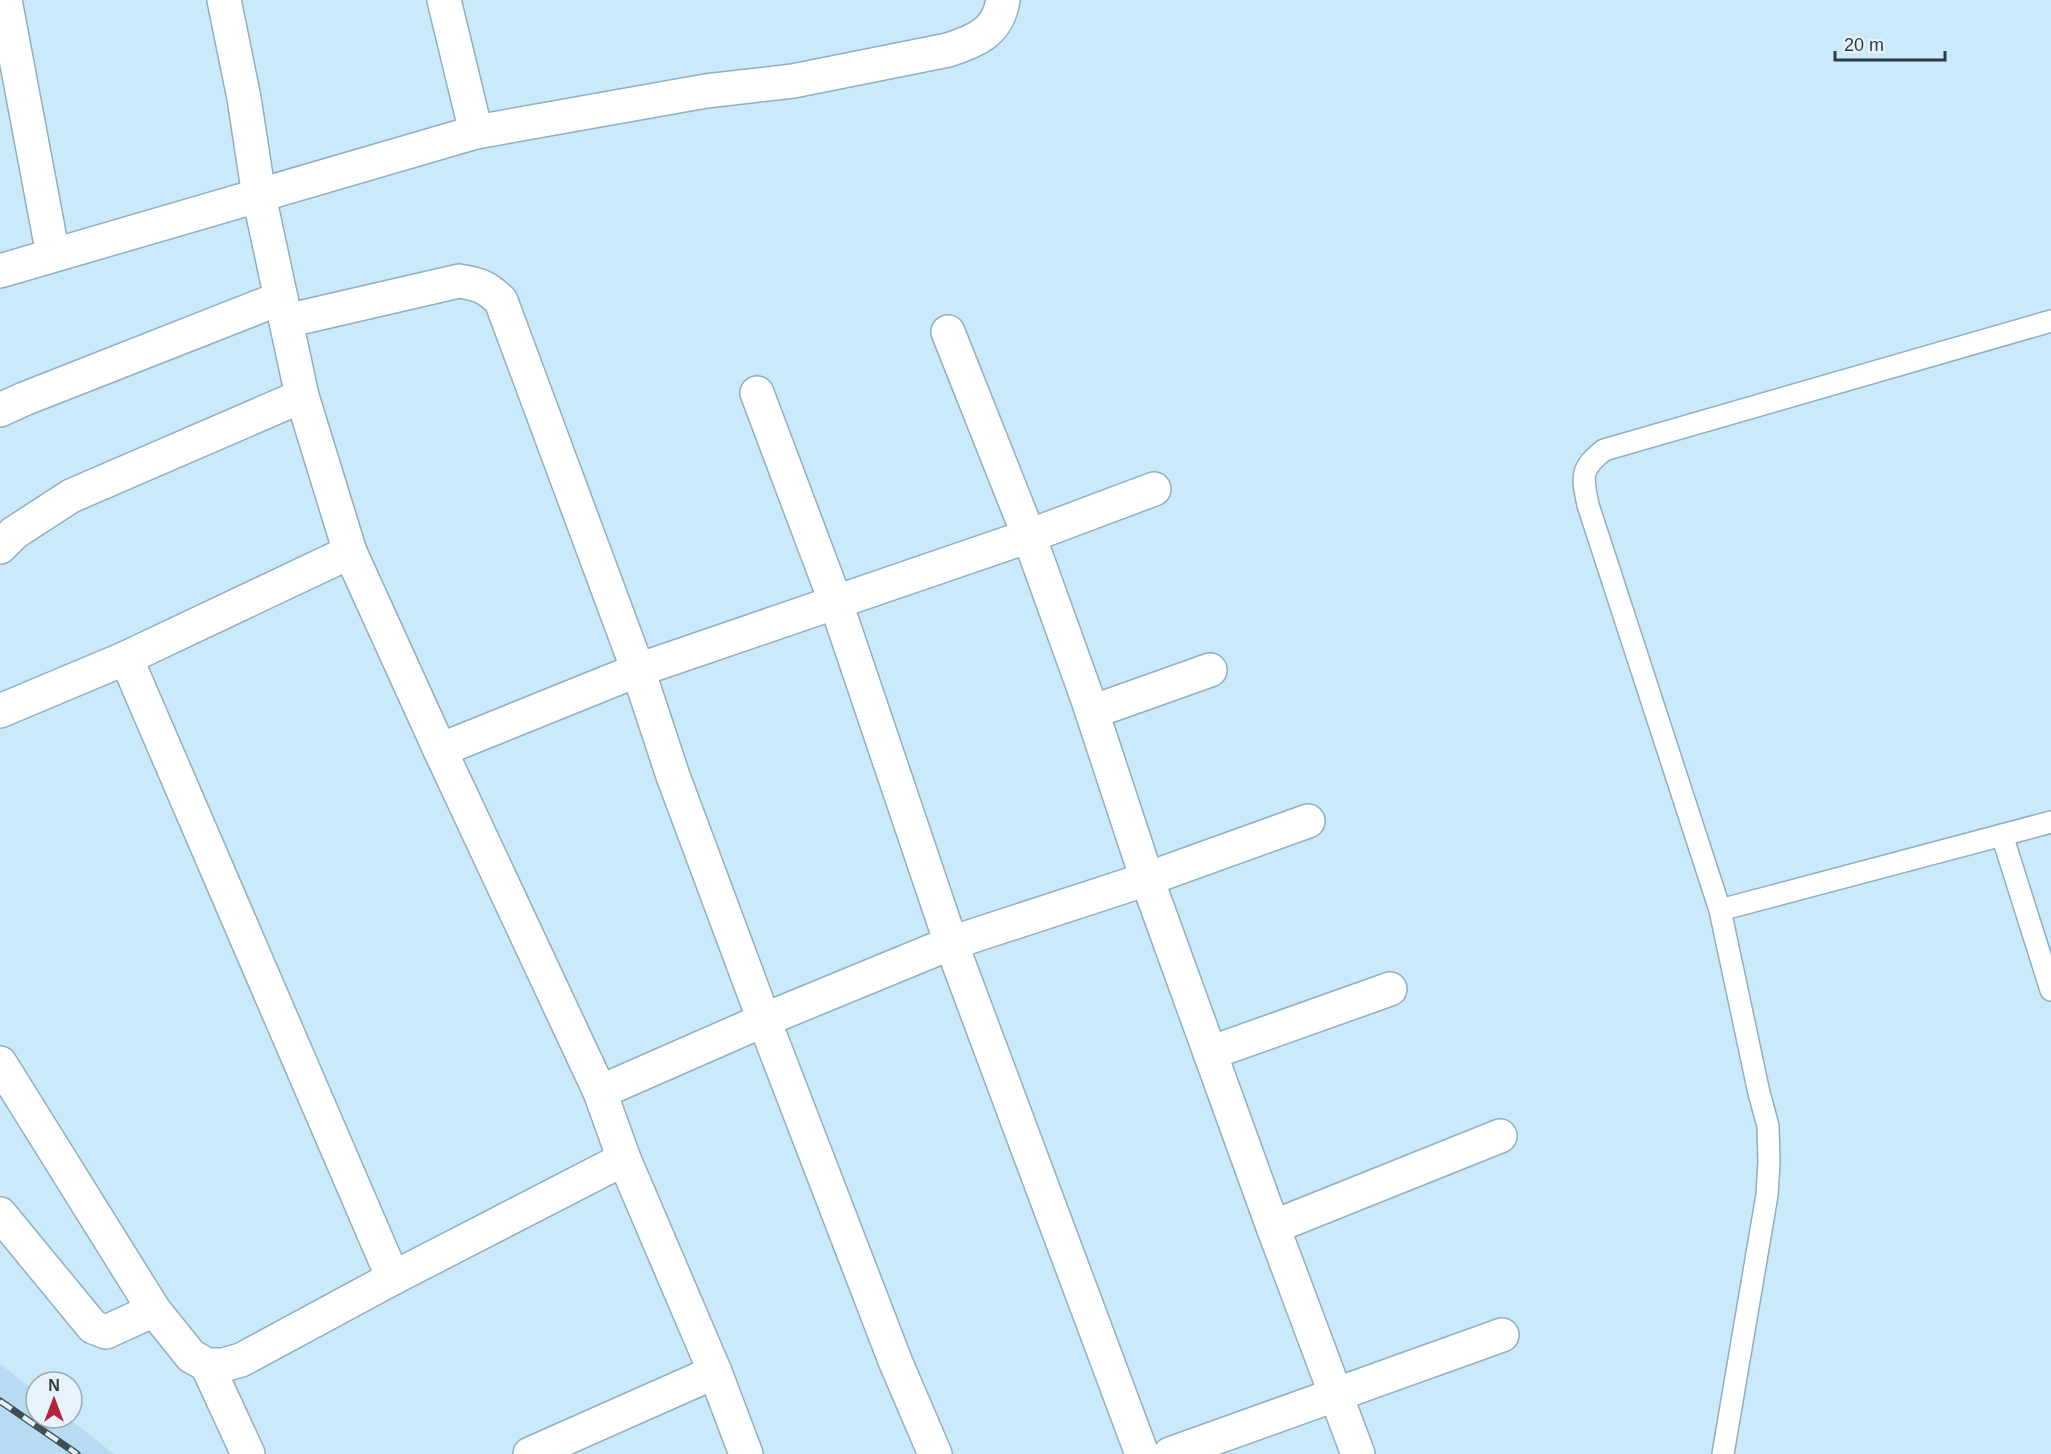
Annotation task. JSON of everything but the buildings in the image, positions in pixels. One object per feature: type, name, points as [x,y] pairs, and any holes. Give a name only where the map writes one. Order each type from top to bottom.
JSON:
[{"type":"street","points":[[5,0],[53,255]]},
{"type":"street","points":[[224,0],[244,98],[259,196],[302,396],[350,552],[600,1092],[624,1159],[715,1372],[747,1454]]},
{"type":"street","points":[[444,0],[476,132]]},
{"type":"street","points":[[0,271],[476,132],[706,91],[794,81],[948,50],[972,42],[987,33],[996,22],[1003,0]]},
{"type":"street","points":[[0,410],[24,399],[283,309],[459,281],[475,283],[490,290],[501,301],[638,670],[673,776],[764,1020],[892,1352],[935,1454]]},
{"type":"street","points":[[948,332],[1029,536],[1092,712],[1147,879],[1273,1227],[1359,1454]]},
{"type":"street","points":[[757,393],[836,603],[951,943],[1142,1454]]},
{"type":"street","points":[[0,546],[31,520],[71,496],[302,396]]},
{"type":"street","points":[[440,750],[638,670],[1029,536],[1154,489]]},
{"type":"street","points":[[0,711],[126,658],[350,552]]},
{"type":"street","points":[[126,658],[393,1278]]},
{"type":"street","points":[[1092,712],[1210,670]]},
{"type":"street","points":[[600,1092],[764,1020],[951,943],[1147,879],[1308,821]]},
{"type":"street","points":[[1210,1053],[1390,989]]},
{"type":"street","points":[[0,1063],[154,1310],[191,1356],[207,1365],[223,1365],[240,1360],[624,1159]]},
{"type":"street","points":[[1273,1227],[1500,1136]]},
{"type":"street","points":[[0,1214],[93,1327],[106,1332],[154,1310]]},
{"type":"street","points":[[1170,1454],[1502,1335]]},
{"type":"street","points":[[207,1365],[248,1454]]},
{"type":"street","points":[[530,1454],[715,1372]]},
{"type":"lane","points":[[1723,1454],[1767,1196],[1768,1126],[1756,1082],[1720,909],[1588,505],[1584,488],[1584,472],[1589,462],[1604,450],[2051,321]]},
{"type":"lane","points":[[1720,909],[2051,822]]},
{"type":"lane","points":[[2002,835],[2051,990]]},
{"type":"shaded area","points":[[0,1364],[24,1383],[24,1430],[83,1430],[114,1454],[0,1454]]},
{"type":"railway","points":[[0,1401],[77,1454]]}]
